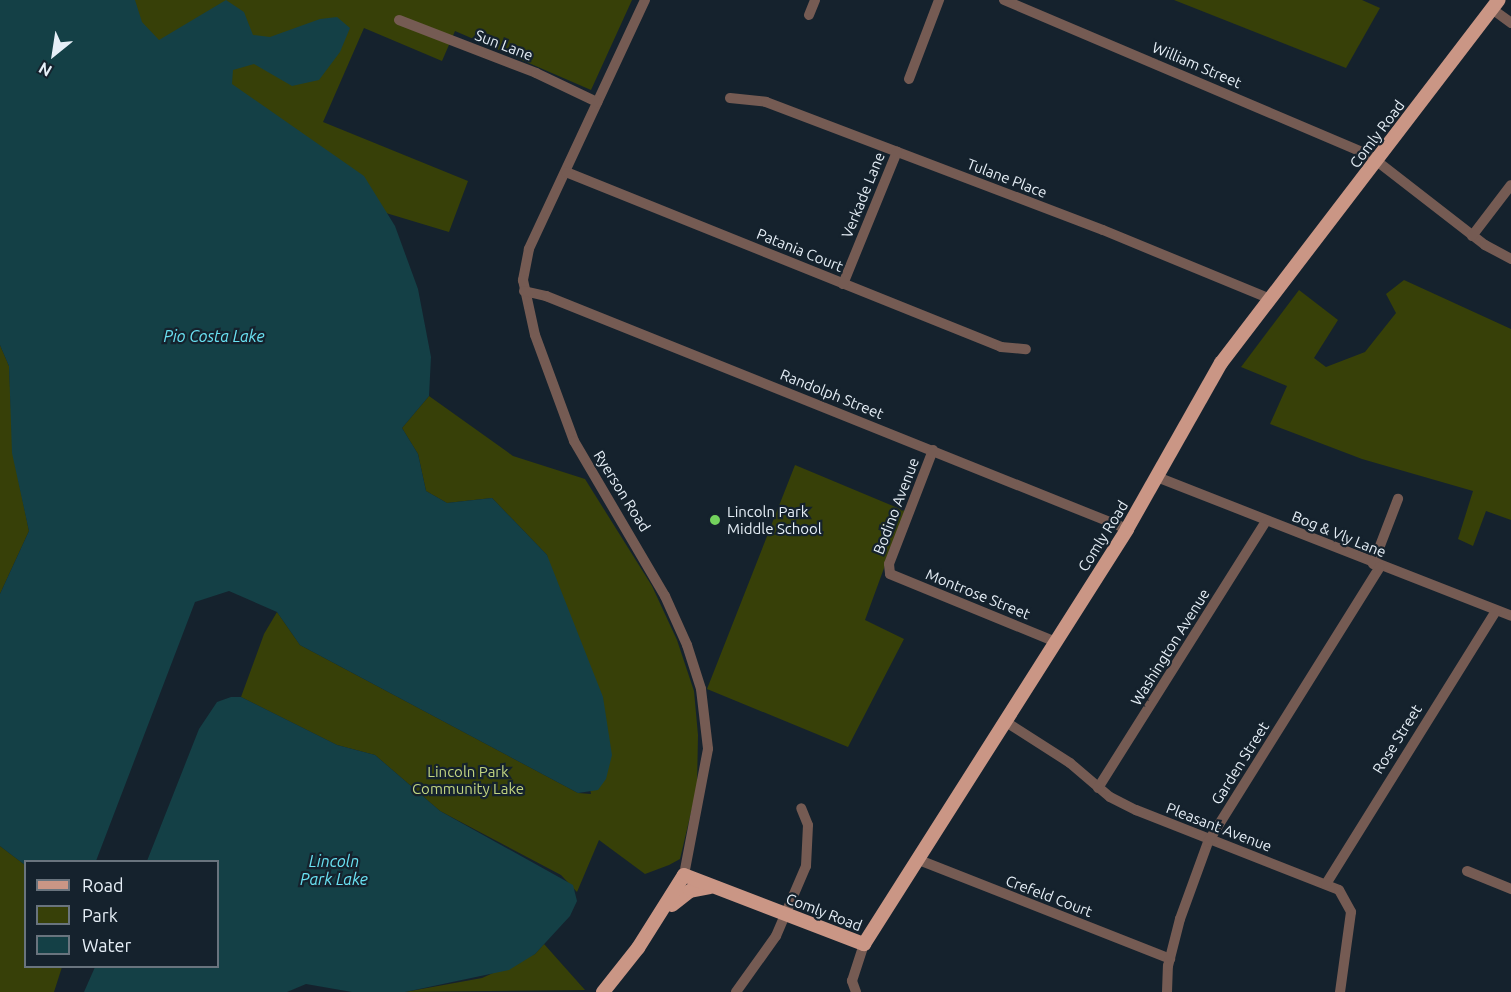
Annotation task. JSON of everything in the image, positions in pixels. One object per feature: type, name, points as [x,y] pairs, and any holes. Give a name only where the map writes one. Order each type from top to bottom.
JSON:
[{"type":"main road","name":"Comly Road","points":[[684,875],[864,944],[1127,529],[1221,363],[1496,4]]},
{"type":"main road","name":"Ryerson Road","points":[[603,992],[649,932],[684,875]]},
{"type":"main road","points":[[649,932],[685,894],[712,887]]},
{"type":"street","name":"Ryerson Road","points":[[645,0],[529,249],[524,291],[573,441],[665,596],[699,681],[708,748],[684,875]]},
{"type":"street","points":[[809,15],[815,0]]},
{"type":"street","points":[[909,79],[939,0]]},
{"type":"street","name":"William Street","points":[[1004,0],[1377,161],[1472,236],[1511,260]]},
{"type":"street","points":[[1496,4],[1511,23]]},
{"type":"street","name":"Sun Lane","points":[[399,20],[536,73],[597,102]]},
{"type":"street","name":"Tulane Place","points":[[729,98],[766,102],[1270,299]]},
{"type":"street","name":"Verkade Lane","points":[[843,284],[897,152]]},
{"type":"street","name":"Patania Court","points":[[566,172],[1001,347],[1026,349]]},
{"type":"street","points":[[1472,236],[1511,185]]},
{"type":"street","name":"Randolph Street","points":[[524,291],[546,296],[1127,529]]},
{"type":"street","name":"Bodino Avenue","points":[[889,572],[889,564],[933,450]]},
{"type":"street","name":"Bog & Vly Lane","points":[[1157,477],[1377,566],[1511,616]]},
{"type":"street","name":"Garden Street","points":[[1167,992],[1170,959],[1180,919],[1209,840],[1377,566],[1398,499]]},
{"type":"street","name":"Washington Avenue","points":[[1098,788],[1266,520]]},
{"type":"street","name":"Montrose Street","points":[[889,572],[1056,642]]},
{"type":"street","name":"Rose Street","points":[[1326,884],[1496,611]]},
{"type":"street","name":"Pleasant Avenue","points":[[1006,722],[1070,763],[1098,788],[1136,810],[1326,884],[1343,894],[1350,907],[1340,992]]},
{"type":"street","points":[[736,992],[776,936],[808,852],[808,825],[801,808]]},
{"type":"street","name":"Crefeld Court","points":[[919,860],[1170,959]]},
{"type":"street","points":[[1467,871],[1511,889]]},
{"type":"street","points":[[856,992],[852,981],[864,944]]},
{"type":"green space","points":[[104,0],[632,0],[591,90],[455,31],[442,61],[364,28],[323,122],[468,181],[449,232],[386,213]]},
{"type":"green space","points":[[1174,0],[1362,0],[1380,8],[1346,68]]},
{"type":"green space","points":[[1404,280],[1511,329],[1511,520],[1486,511],[1473,546],[1458,539],[1473,491],[1362,459],[1270,424],[1287,386],[1241,367],[1299,290],[1338,320],[1314,358],[1326,367],[1365,352],[1396,313],[1386,294]]},
{"type":"green space","points":[[0,345],[9,366],[13,453],[29,531],[0,594]]},
{"type":"green space","name":"Lincoln Park Community Lake","points":[[429,396],[513,456],[585,479],[652,586],[677,640],[694,691],[698,735],[697,787],[680,859],[669,865],[645,874],[599,840],[577,892],[561,875],[440,811],[375,755],[337,745],[241,697],[264,634],[277,612],[300,645],[578,793],[591,794],[547,555],[492,498],[447,503],[426,491],[418,454],[402,428]]},
{"type":"green space","points":[[795,465],[905,511],[865,620],[904,639],[848,747],[707,689]]},
{"type":"green space","points":[[0,846],[24,864],[24,968],[62,968],[54,992],[0,992]]},
{"type":"green space","points":[[544,944],[585,990],[405,992],[482,978],[535,954]]},
{"type":"water","name":"Pio Costa Lake","points":[[0,0],[135,0],[142,22],[159,40],[226,0],[244,12],[253,35],[270,37],[320,19],[337,17],[350,28],[340,52],[319,80],[292,86],[254,64],[233,70],[232,84],[364,176],[395,226],[418,289],[431,357],[429,396],[402,428],[418,454],[426,491],[447,503],[492,498],[547,555],[603,697],[612,755],[606,779],[598,790],[578,793],[300,645],[277,612],[229,591],[195,602],[96,860],[24,860],[24,864],[0,846],[0,594],[29,531],[12,453],[9,366],[0,345]]},
{"type":"water","name":"Lincoln Park Lake","points":[[231,697],[241,697],[337,745],[375,755],[440,811],[573,885],[577,901],[570,916],[535,954],[509,970],[405,992],[352,992],[306,984],[287,992],[84,992],[95,968],[219,968],[219,860],[147,860],[199,729],[217,702]]},
{"type":"place","name":"Lincoln Park Middle School","points":[[715,520]]}]
